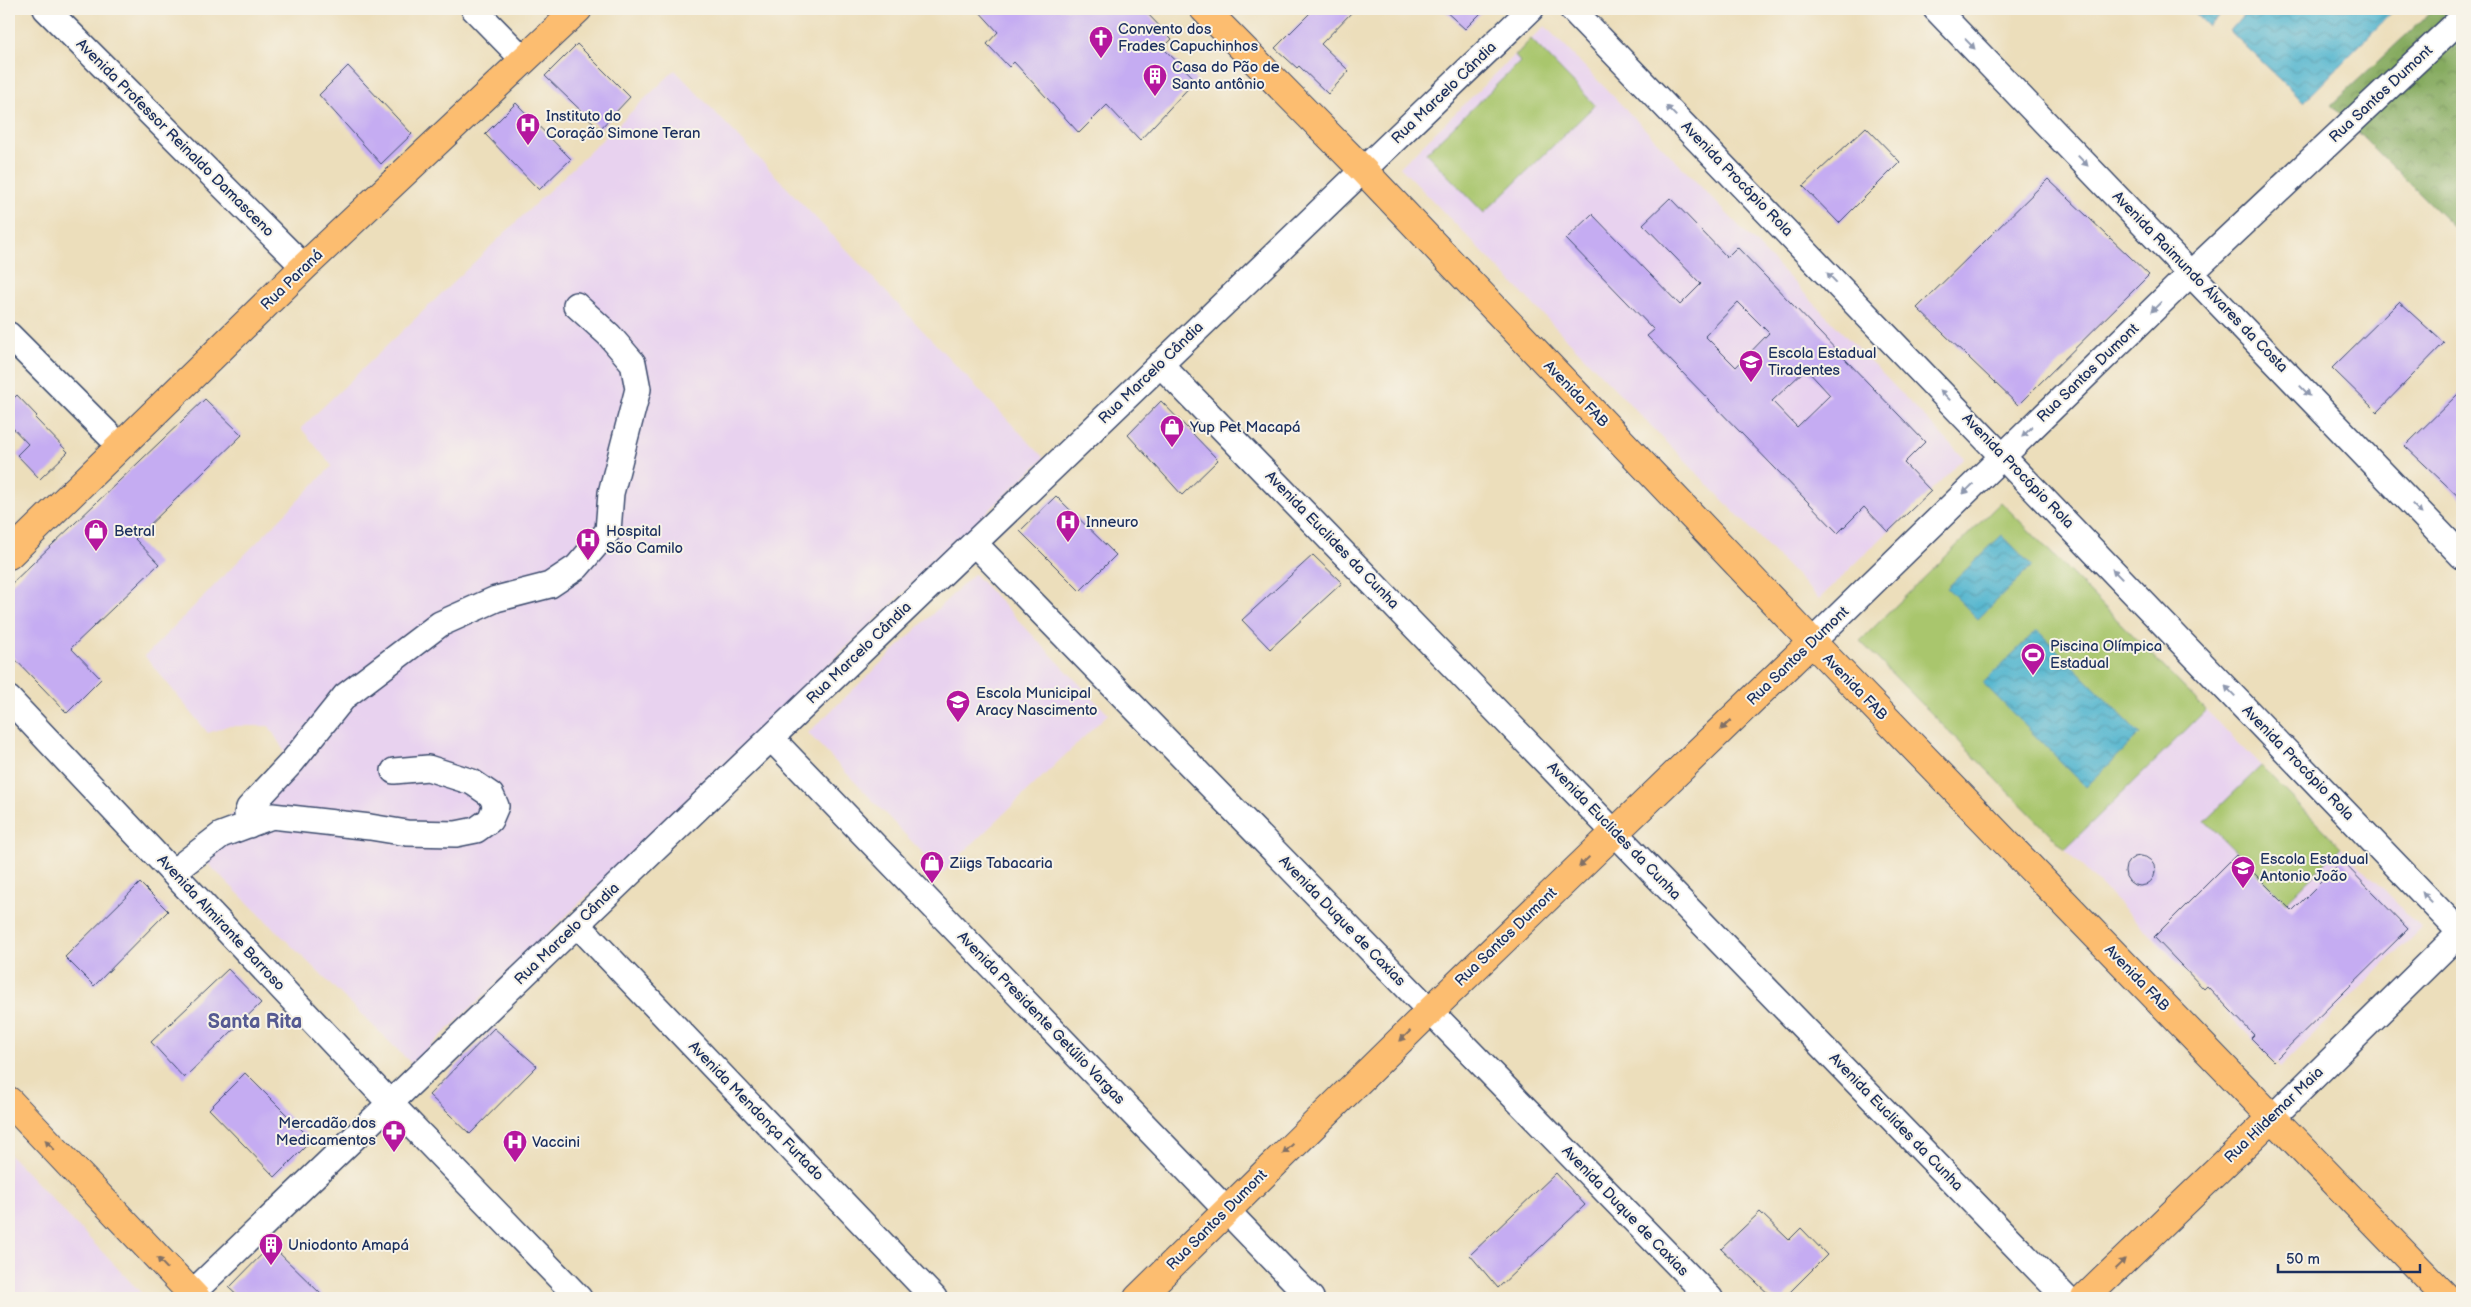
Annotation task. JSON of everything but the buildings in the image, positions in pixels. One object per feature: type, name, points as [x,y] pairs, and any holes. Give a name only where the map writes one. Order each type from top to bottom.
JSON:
[{"type":"main road","name":"Rua Paraná","points":[[9,555],[304,267],[578,9]]},
{"type":"main road","name":"Avenida FAB","points":[[1204,9],[1363,170],[1812,642],[2447,1298]]},
{"type":"main road","name":"Rua Santos Dumont","points":[[1138,1298],[1430,1011],[1812,642]]},
{"type":"main road","points":[[9,1101],[191,1297]]},
{"type":"main road","name":"Rua Hildemar Maia","points":[[2086,1298],[2272,1118]]},
{"type":"street","name":"Avenida Professor Reinaldo Damasceno","points":[[46,9],[304,267]]},
{"type":"street","points":[[474,9],[524,60]]},
{"type":"street","name":"Rua Marcelo Cândia","points":[[191,1297],[390,1103],[1532,9]]},
{"type":"street","name":"Avenida Procópio Rola","points":[[1572,9],[2462,932]]},
{"type":"street","name":"Avenida Raimundo Álvares da Costa","points":[[1936,9],[2462,556]]},
{"type":"street","name":"Rua Santos Dumont","points":[[1812,642],[2191,273],[2462,18]]},
{"type":"street","points":[[249,825],[247,814],[249,808],[292,762],[345,696],[440,624],[496,599],[550,585],[577,567],[608,532],[612,493],[638,389],[633,362],[609,335],[576,305]]},
{"type":"street","points":[[9,335],[120,446]]},
{"type":"street","name":"Avenida Euclides da Cunha","points":[[1160,364],[2066,1298]]},
{"type":"street","name":"Avenida Duque de Caxias","points":[[974,543],[1710,1298]]},
{"type":"street","name":"Avenida Almirante Barroso","points":[[9,699],[390,1103],[579,1298]]},
{"type":"street","name":"Avenida Presidente Getúlio Vargas","points":[[771,738],[1311,1298]]},
{"type":"street","points":[[173,872],[221,835],[272,816],[407,833],[456,834],[476,830],[490,820],[496,806],[491,795],[472,782],[428,768],[394,771]]},
{"type":"street","name":"Avenida Mendonça Furtado","points":[[577,924],[934,1298]]},
{"type":"street","name":"Rua Hildemar Maia","points":[[2272,1118],[2462,932]]},
{"type":"shaded area","name":"Escola Estadual Tiradentes","points":[[1545,26],[1964,458],[1819,599],[1400,167]]},
{"type":"shaded area","name":"Hospital São Camilo","points":[[675,70],[1044,458],[412,1064],[194,850],[290,761],[269,726],[227,726],[208,733],[145,656],[332,466],[301,428]]},
{"type":"shaded area","name":"Escola Municipal Aracy Nascimento","points":[[974,574],[1108,714],[942,873],[808,733]]},
{"type":"shaded area","name":"Escola Estadual Antonio João","points":[[2206,710],[2421,928],[2280,1067],[2065,849]]},
{"type":"shaded area","points":[[9,1154],[144,1296],[142,1298],[9,1298]]},
{"type":"green space","points":[[2434,9],[2462,9],[2462,224],[2456,230],[2331,105]]},
{"type":"green space","points":[[1531,39],[1595,105],[1484,213],[1426,153],[1520,62],[1515,56]]},
{"type":"green space","name":"Piscina Olímpica Estadual","points":[[2001,502],[2206,710],[2065,849],[1860,641]]},
{"type":"green space","points":[[2261,766],[2341,847],[2286,902],[2205,821]]},
{"type":"water","points":[[2191,9],[2228,9],[2208,26]]},
{"type":"water","points":[[2249,9],[2395,9],[2304,102],[2230,31]]},
{"type":"water","points":[[2002,535],[2032,566],[1978,619],[1947,588]]},
{"type":"water","points":[[2037,630],[2140,734],[2086,787],[1983,683]]},
{"type":"place","name":"Convento dos Frades Capuchinhos","points":[[1101,59]]},
{"type":"place","name":"Casa do Pão de Santo antônio","points":[[1155,97]]},
{"type":"place","name":"Instituto do Coração Simone Teran","points":[[528,146]]},
{"type":"place","name":"Escola Estadual Tiradentes","points":[[1751,383]]},
{"type":"place","name":"Yup Pet Macapá","points":[[1172,448]]},
{"type":"place","name":"Inneuro","points":[[1068,543]]},
{"type":"place","name":"Betral","points":[[96,552]]},
{"type":"place","name":"Hospital São Camilo","points":[[588,561]]},
{"type":"place","name":"Piscina Olímpica Estadual","points":[[2033,676]]},
{"type":"place","name":"Escola Municipal Aracy Nascimento","points":[[958,723]]},
{"type":"place","name":"Ziigs Tabacaria","points":[[932,884]]},
{"type":"place","name":"Escola Estadual Antonio João","points":[[2243,889]]},
{"type":"place","name":"Mercadão dos Medicamentos","points":[[394,1153]]},
{"type":"place","name":"Vaccini","points":[[515,1163]]},
{"type":"place","name":"Uniodonto Amapá","points":[[271,1266]]},
{"type":"district","name":"Santa Rita","points":[[255,1022]]}]
